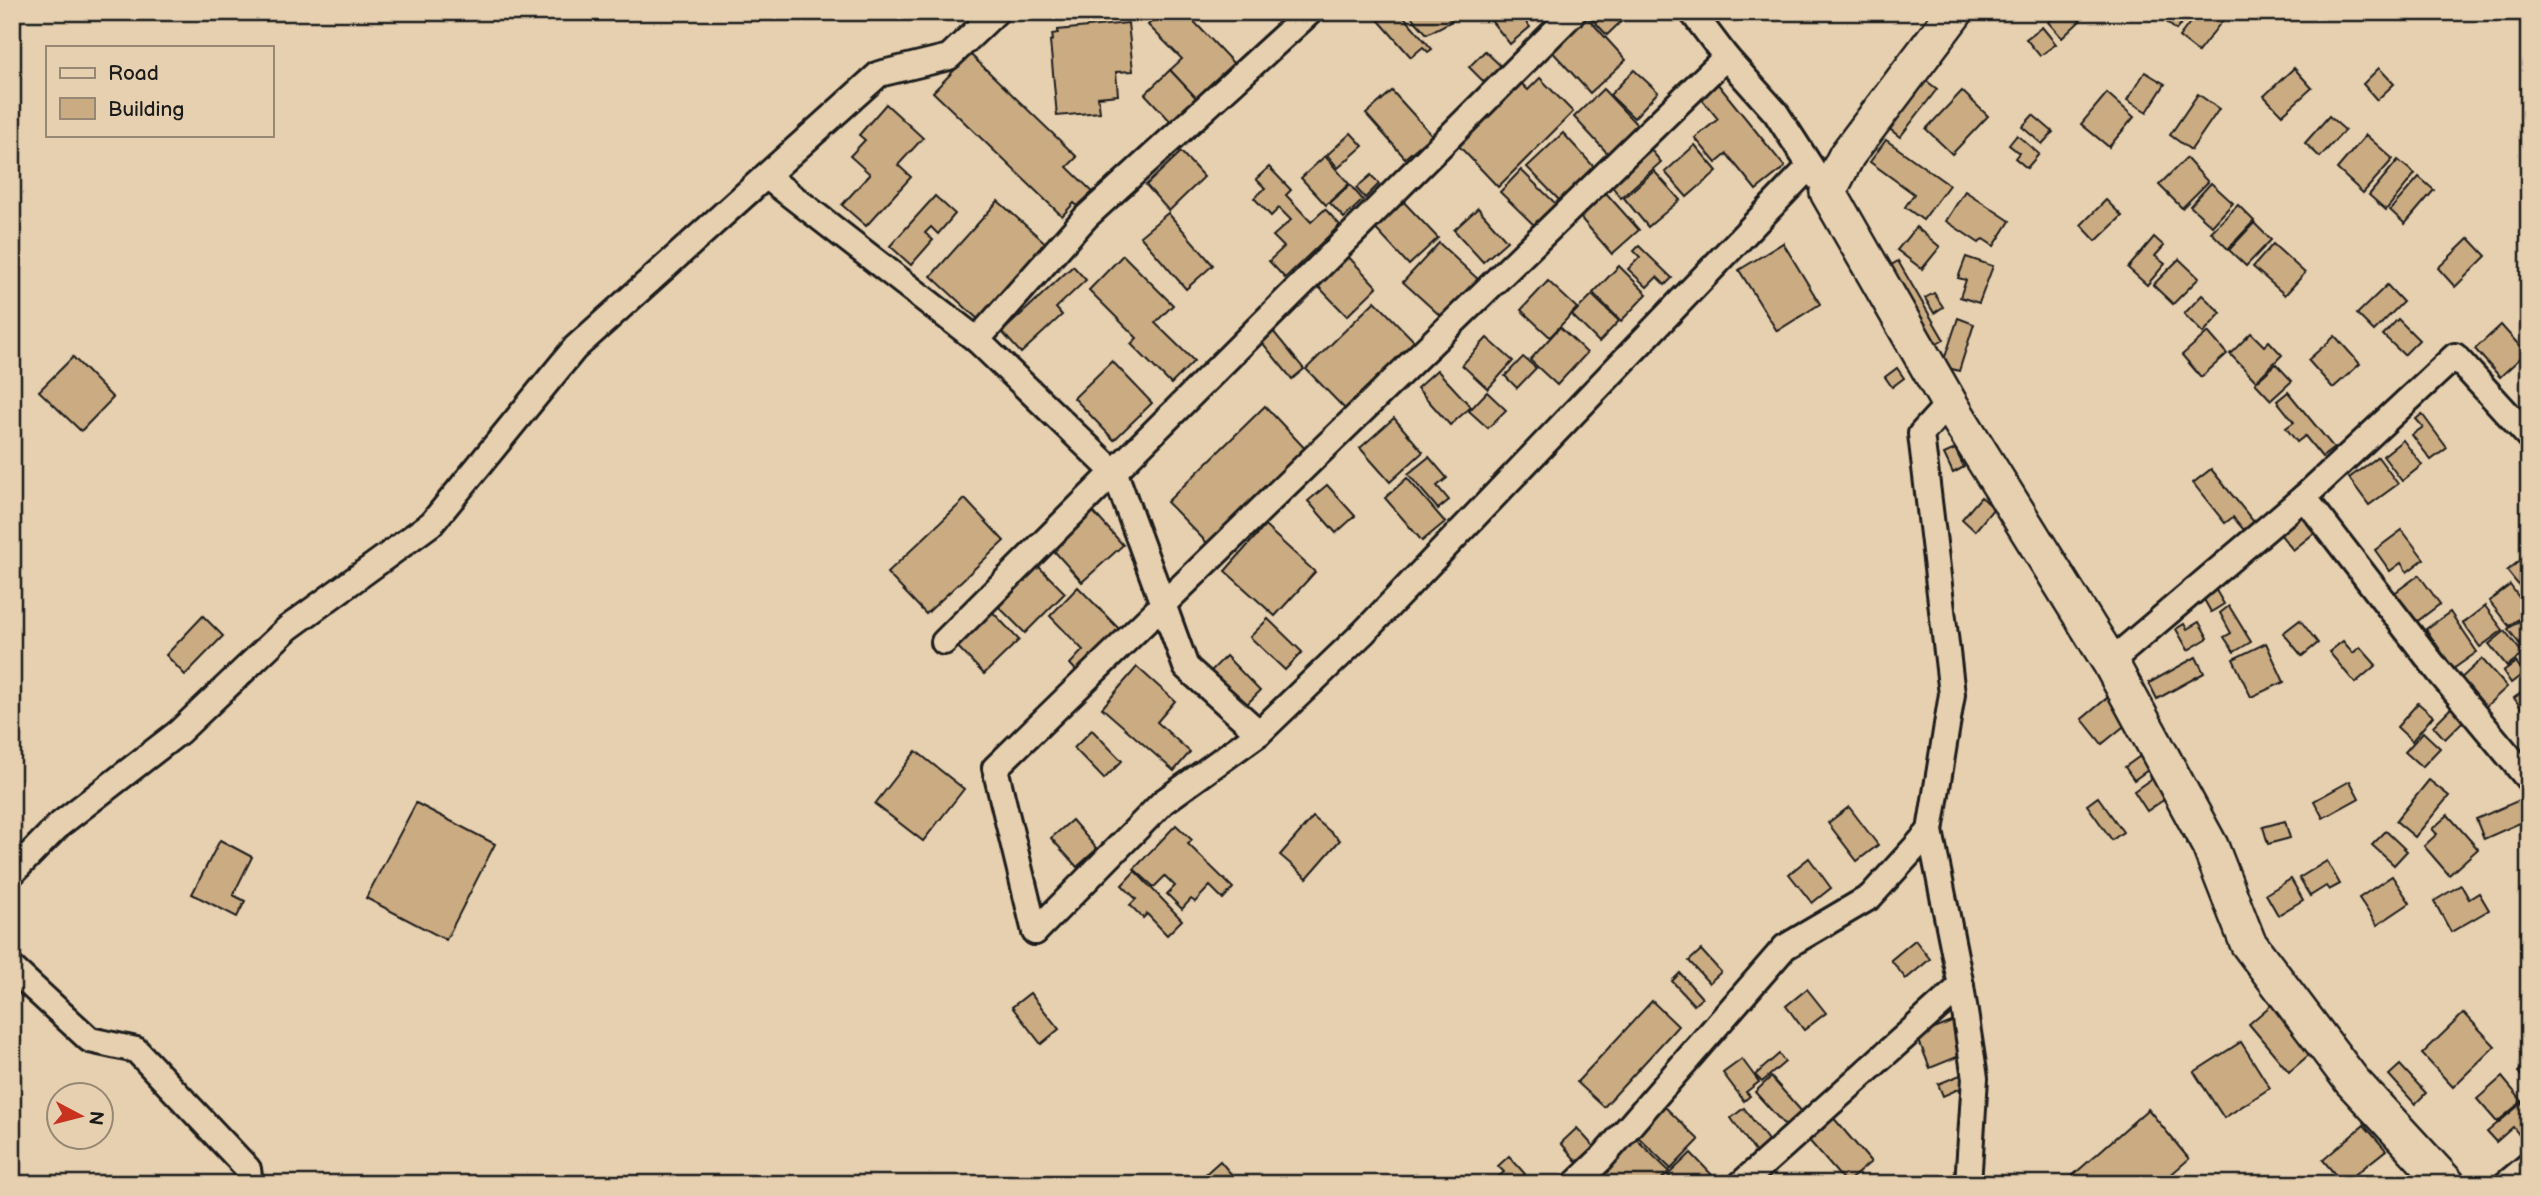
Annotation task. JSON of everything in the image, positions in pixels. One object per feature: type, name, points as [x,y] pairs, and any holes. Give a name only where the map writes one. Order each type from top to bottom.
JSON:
[{"type":"street","points":[[12,873],[60,825],[179,732],[288,628],[432,523],[575,348],[879,74],[948,57],[996,12]]},
{"type":"street","points":[[977,340],[1086,217],[1310,12]]},
{"type":"street","points":[[944,642],[1574,12]]},
{"type":"street","points":[[1692,12],[1726,57],[1776,113],[1819,179],[1949,403],[2110,663],[2210,846],[2248,943],[2352,1081],[2447,1184]]},
{"type":"street","points":[[1726,57],[995,768],[1035,932],[1163,802],[1259,733],[1819,179],[1847,155],[1955,12]]},
{"type":"street","points":[[766,176],[977,340],[1115,473],[1186,667],[1259,733]]},
{"type":"street","points":[[2110,663],[2304,497],[2455,356],[2529,438]]},
{"type":"street","points":[[1949,403],[1921,433],[1952,694],[1930,831],[1961,986],[1975,1078],[1967,1183]]},
{"type":"street","points":[[2304,497],[2439,672],[2529,780]]},
{"type":"street","points":[[1575,1184],[1601,1159],[1785,947],[1870,897],[1930,831]]},
{"type":"street","points":[[12,968],[90,1040],[136,1050],[248,1169],[250,1184]]},
{"type":"street","points":[[1741,1184],[1961,986]]},
{"type":"street","points":[[2506,1184],[2529,1165]]},
{"type":"building","points":[[1134,12],[1151,12],[1141,21]]},
{"type":"building","points":[[1161,12],[1185,12],[1237,67],[1200,102],[1170,70],[1182,59],[1148,25]]},
{"type":"building","points":[[1377,12],[1390,12],[1395,17],[1400,12],[1432,49],[1428,52],[1423,47],[1411,57],[1374,15]]},
{"type":"building","points":[[1407,12],[1444,12],[1452,21],[1427,34]]},
{"type":"building","points":[[1484,12],[1518,12],[1530,27],[1510,44]]},
{"type":"building","points":[[1527,12],[1544,12],[1534,21]]},
{"type":"building","points":[[1595,12],[1631,12],[1607,35],[1590,17]]},
{"type":"building","points":[[2059,12],[2073,12],[2080,21],[2062,38],[2048,22]]},
{"type":"building","points":[[2155,12],[2191,12],[2176,30]]},
{"type":"building","points":[[2198,12],[2221,12],[2226,16],[2198,52],[2179,37]]},
{"type":"building","points":[[1585,15],[1626,60],[1590,93],[1549,48]]},
{"type":"building","points":[[1128,23],[1133,71],[1116,72],[1118,95],[1098,97],[1100,112],[1057,116],[1050,41],[1053,40],[1052,34],[1058,33],[1058,30]]},
{"type":"building","points":[[2042,27],[2056,44],[2040,56],[2026,39]]},
{"type":"building","points":[[1485,51],[1505,70],[1489,87],[1469,67]]},
{"type":"building","points":[[970,54],[1077,157],[1067,167],[1098,197],[1084,212],[1074,203],[1062,216],[933,92]]},
{"type":"building","points":[[2294,68],[2312,88],[2282,115],[2264,96]]},
{"type":"building","points":[[2379,68],[2394,84],[2377,100],[2363,84]]},
{"type":"building","points":[[1170,70],[1200,102],[1175,126],[1145,94]]},
{"type":"building","points":[[1634,70],[1658,92],[1634,118],[1610,95]]},
{"type":"building","points":[[2145,72],[2165,84],[2147,112],[2127,100]]},
{"type":"building","points":[[1540,78],[1573,112],[1498,187],[1457,144],[1520,82],[1528,90]]},
{"type":"building","points":[[1924,79],[1937,89],[1900,137],[1887,127]]},
{"type":"building","points":[[1717,83],[1785,167],[1756,190],[1727,154],[1716,163],[1695,138],[1718,119],[1700,97]]},
{"type":"building","points":[[1603,89],[1640,128],[1610,156],[1574,117]]},
{"type":"building","points":[[1392,91],[1432,135],[1405,158],[1366,114]]},
{"type":"building","points":[[1962,91],[1988,116],[1952,154],[1926,129]]},
{"type":"building","points":[[2107,93],[2134,117],[2109,147],[2081,124]]},
{"type":"building","points":[[2198,94],[2219,109],[2191,150],[2170,135]]},
{"type":"building","points":[[886,104],[923,138],[898,165],[911,177],[866,226],[842,205],[870,174],[850,156],[865,140],[859,135]]},
{"type":"building","points":[[2033,115],[2053,132],[2042,144],[2022,127]]},
{"type":"building","points":[[2329,116],[2345,130],[2320,157],[2305,143]]},
{"type":"building","points":[[1351,133],[1363,146],[1338,168],[1327,155]]},
{"type":"building","points":[[1563,133],[1595,168],[1560,201],[1527,167]]},
{"type":"building","points":[[2017,135],[2039,154],[2027,168],[2015,158],[2019,153],[2009,145]]},
{"type":"building","points":[[2366,135],[2393,159],[2363,193],[2337,169]]},
{"type":"building","points":[[1886,140],[1949,185],[1923,220],[1905,207],[1914,194],[1870,162]]},
{"type":"building","points":[[1695,145],[1717,171],[1687,197],[1665,172]]},
{"type":"building","points":[[1651,150],[1661,162],[1621,198],[1611,185]]},
{"type":"building","points":[[1181,152],[1204,177],[1169,211],[1146,185]]},
{"type":"building","points":[[1325,156],[1349,184],[1326,205],[1301,178]]},
{"type":"building","points":[[2186,158],[2208,182],[2182,208],[2159,185]]},
{"type":"building","points":[[2398,160],[2415,174],[2386,210],[2369,195]]},
{"type":"building","points":[[1269,167],[1291,190],[1286,195],[1311,222],[1325,209],[1340,225],[1285,278],[1269,261],[1284,247],[1273,236],[1291,220],[1279,208],[1271,216],[1254,198],[1265,188],[1256,179]]},
{"type":"building","points":[[1521,170],[1556,204],[1535,226],[1500,192]]},
{"type":"building","points":[[1654,171],[1680,200],[1648,227],[1624,198]]},
{"type":"building","points":[[1371,175],[1379,184],[1365,198],[1356,188]]},
{"type":"building","points":[[2419,177],[2434,190],[2405,224],[2390,210]]},
{"type":"building","points":[[2211,183],[2233,203],[2212,226],[2190,206]]},
{"type":"building","points":[[1350,185],[1363,200],[1344,218],[1330,203]]},
{"type":"building","points":[[1965,191],[2010,221],[1994,246],[1983,239],[1979,243],[1946,221]]},
{"type":"building","points":[[1606,193],[1639,230],[1612,254],[1579,216]]},
{"type":"building","points":[[935,196],[955,214],[938,234],[931,227],[925,233],[933,240],[911,265],[890,246]]},
{"type":"building","points":[[1399,197],[1438,238],[1409,265],[1371,224]]},
{"type":"building","points":[[2106,200],[2122,216],[2096,241],[2081,225]]},
{"type":"building","points":[[998,201],[1048,245],[980,321],[931,276]]},
{"type":"building","points":[[2238,205],[2254,221],[2228,249],[2211,232]]},
{"type":"building","points":[[1478,208],[1507,241],[1483,262],[1454,230]]},
{"type":"building","points":[[1168,213],[1213,265],[1186,289],[1140,236]]},
{"type":"building","points":[[2254,223],[2271,240],[2246,266],[2229,250]]},
{"type":"building","points":[[1916,227],[1940,247],[1922,269],[1897,250]]},
{"type":"building","points":[[2154,237],[2164,246],[2155,256],[2165,264],[2147,285],[2128,268]]},
{"type":"building","points":[[2469,238],[2486,256],[2455,287],[2438,268]]},
{"type":"building","points":[[1439,243],[1481,282],[1445,320],[1403,282]]},
{"type":"building","points":[[1783,243],[1820,304],[1777,331],[1739,270]]},
{"type":"building","points":[[2273,244],[2305,273],[2285,295],[2253,267]]},
{"type":"building","points":[[1639,246],[1672,278],[1665,285],[1657,277],[1647,287],[1628,269],[1640,257],[1634,251]]},
{"type":"building","points":[[1343,251],[1377,287],[1347,316],[1312,280]]},
{"type":"building","points":[[1123,255],[1173,305],[1155,323],[1194,361],[1171,384],[1131,344],[1137,338],[1089,290]]},
{"type":"building","points":[[1966,257],[1993,266],[1979,303],[1960,297],[1966,280],[1958,278]]},
{"type":"building","points":[[2179,259],[2199,278],[2173,304],[2153,285]]},
{"type":"building","points":[[1898,261],[1944,340],[1928,349],[1882,271]]},
{"type":"building","points":[[1073,266],[1086,280],[1056,308],[1062,315],[1021,353],[1002,332]]},
{"type":"building","points":[[1619,266],[1647,294],[1621,321],[1593,293]]},
{"type":"building","points":[[1548,281],[1577,308],[1550,337],[1521,310]]},
{"type":"building","points":[[2387,285],[2403,302],[2374,331],[2357,314]]},
{"type":"building","points":[[1934,293],[1943,307],[1934,313],[1925,298]]},
{"type":"building","points":[[1592,295],[1619,321],[1599,342],[1572,315]]},
{"type":"building","points":[[2202,295],[2221,313],[2203,333],[2184,314]]},
{"type":"building","points":[[1375,301],[1418,345],[1349,413],[1306,369]]},
{"type":"building","points":[[1958,318],[1974,324],[1959,371],[1942,366]]},
{"type":"building","points":[[2398,319],[2419,340],[2404,355],[2383,335]]},
{"type":"building","points":[[1268,325],[1304,369],[1292,379],[1256,335]]},
{"type":"building","points":[[2501,325],[2526,353],[2500,377],[2475,349]]},
{"type":"building","points":[[1560,327],[1587,353],[1557,385],[1530,360]]},
{"type":"building","points":[[2208,332],[2227,354],[2201,377],[2182,355]]},
{"type":"building","points":[[2251,333],[2264,346],[2269,341],[2282,355],[2256,381],[2230,354]]},
{"type":"building","points":[[2335,336],[2360,364],[2333,388],[2308,360]]},
{"type":"building","points":[[1487,338],[1513,361],[1488,389],[1462,365]]},
{"type":"building","points":[[73,357],[113,398],[81,431],[39,391]]},
{"type":"building","points":[[1523,357],[1536,368],[1517,388],[1505,376]]},
{"type":"building","points":[[1112,361],[1152,403],[1114,440],[1074,398]]},
{"type":"building","points":[[2276,364],[2292,381],[2271,400],[2255,383]]},
{"type":"building","points":[[1897,368],[1904,378],[1892,387],[1885,377]]},
{"type":"building","points":[[1437,370],[1471,407],[1450,425],[1417,388]]},
{"type":"building","points":[[1487,392],[1506,410],[1488,428],[1469,411]]},
{"type":"building","points":[[2288,392],[2334,448],[2322,457],[2305,436],[2297,442],[2286,428],[2294,422],[2277,401]]},
{"type":"building","points":[[1265,406],[1310,454],[1213,549],[1167,502]]},
{"type":"building","points":[[2422,414],[2447,448],[2431,460],[2412,435],[2423,427],[2416,419]]},
{"type":"building","points":[[1394,418],[1423,452],[1390,482],[1360,448]]},
{"type":"building","points":[[2403,440],[2422,465],[2402,481],[2383,456]]},
{"type":"building","points":[[1955,449],[1964,467],[1953,473],[1944,454]]},
{"type":"building","points":[[1429,457],[1447,478],[1437,486],[1449,500],[1438,509],[1408,474]]},
{"type":"building","points":[[2378,457],[2398,484],[2369,505],[2349,478]]},
{"type":"building","points":[[2211,469],[2254,522],[2244,530],[2233,517],[2225,523],[2193,483]]},
{"type":"building","points":[[1407,478],[1445,522],[1422,541],[1385,498]]},
{"type":"building","points":[[1327,485],[1355,516],[1336,533],[1308,501]]},
{"type":"building","points":[[1981,497],[1994,508],[1975,531],[1962,519]]},
{"type":"building","points":[[965,499],[1004,541],[926,614],[887,573]]},
{"type":"building","points":[[1088,506],[1123,545],[1082,582],[1047,543]]},
{"type":"building","points":[[2300,509],[2318,530],[2293,550],[2276,529]]},
{"type":"building","points":[[1265,526],[1315,572],[1275,616],[1225,571]]},
{"type":"building","points":[[2402,530],[2424,559],[2407,572],[2401,563],[2390,571],[2375,550]]},
{"type":"building","points":[[2529,553],[2529,598],[2507,571]]},
{"type":"building","points":[[1033,561],[1065,593],[1025,633],[993,601]]},
{"type":"building","points":[[2419,575],[2440,604],[2415,623],[2393,594]]},
{"type":"building","points":[[2510,585],[2529,611],[2509,626],[2489,601]]},
{"type":"building","points":[[1078,587],[1125,635],[1082,677],[1070,664],[1083,650],[1050,616]]},
{"type":"building","points":[[2214,587],[2224,604],[2211,612],[2201,594]]},
{"type":"building","points":[[986,605],[1019,640],[984,674],[951,640]]},
{"type":"building","points":[[2229,606],[2251,642],[2234,652],[2224,637],[2231,633],[2220,613]]},
{"type":"building","points":[[2485,606],[2503,630],[2480,647],[2463,623]]},
{"type":"building","points":[[2450,612],[2477,652],[2453,669],[2426,629]]},
{"type":"building","points":[[2529,614],[2529,656],[2508,629]]},
{"type":"building","points":[[203,616],[223,636],[185,675],[166,655]]},
{"type":"building","points":[[1268,619],[1302,652],[1285,670],[1250,637]]},
{"type":"building","points":[[2300,620],[2318,643],[2302,656],[2283,633]]},
{"type":"building","points":[[2199,622],[2208,638],[2188,650],[2176,629],[2184,624],[2187,629]]},
{"type":"building","points":[[2505,631],[2523,654],[2507,666],[2489,644]]},
{"type":"building","points":[[2343,641],[2353,653],[2360,647],[2376,665],[2355,683],[2329,652]]},
{"type":"building","points":[[2266,643],[2284,682],[2251,697],[2233,659]]},
{"type":"building","points":[[1226,656],[1260,691],[1243,708],[1208,674]]},
{"type":"building","points":[[2196,657],[2204,673],[2157,699],[2149,683]]},
{"type":"building","points":[[2482,659],[2507,687],[2483,709],[2458,681]]},
{"type":"building","points":[[2516,662],[2524,673],[2511,683],[2503,671]]},
{"type":"building","points":[[1137,667],[1175,701],[1157,722],[1190,752],[1174,771],[1102,708]]},
{"type":"building","points":[[2529,687],[2529,719],[2514,698]]},
{"type":"building","points":[[2113,693],[2134,718],[2102,744],[2082,719]]},
{"type":"building","points":[[2418,703],[2433,716],[2412,741],[2397,727]]},
{"type":"building","points":[[2453,706],[2466,718],[2445,739],[2433,726]]},
{"type":"building","points":[[1092,730],[1122,761],[1104,779],[1074,748]]},
{"type":"building","points":[[2423,732],[2440,748],[2422,767],[2405,752]]},
{"type":"building","points":[[916,751],[964,789],[923,841],[875,804]]},
{"type":"building","points":[[2143,754],[2152,767],[2134,780],[2125,767]]},
{"type":"building","points":[[2154,777],[2168,797],[2147,811],[2134,791]]},
{"type":"building","points":[[2429,780],[2449,796],[2415,837],[2396,821]]},
{"type":"building","points":[[2350,781],[2359,798],[2323,818],[2314,801]]},
{"type":"building","points":[[2098,797],[2123,832],[2112,840],[2087,805]]},
{"type":"building","points":[[2522,799],[2529,819],[2484,839],[2476,819]]},
{"type":"building","points":[[416,803],[495,844],[446,940],[366,898]]},
{"type":"building","points":[[1849,807],[1878,845],[1857,861],[1828,823]]},
{"type":"building","points":[[2448,815],[2478,849],[2449,875],[2424,846],[2437,834],[2432,829]]},
{"type":"building","points":[[1313,817],[1340,840],[1307,878],[1280,855]]},
{"type":"building","points":[[1072,820],[1097,849],[1077,867],[1051,838]]},
{"type":"building","points":[[2285,821],[2290,838],[2268,844],[2263,827]]},
{"type":"building","points":[[1176,825],[1192,840],[1188,844],[1233,888],[1223,899],[1210,886],[1195,902],[1191,899],[1182,909],[1167,894],[1175,886],[1165,876],[1154,887],[1134,869]]},
{"type":"building","points":[[2386,831],[2407,851],[2394,865],[2372,845]]},
{"type":"building","points":[[220,840],[252,857],[233,895],[245,901],[237,917],[192,894]]},
{"type":"building","points":[[1809,858],[1831,888],[1812,903],[1789,874]]},
{"type":"building","points":[[2327,861],[2340,884],[2329,890],[2326,886],[2310,896],[2299,878]]},
{"type":"building","points":[[1135,871],[1182,920],[1167,935],[1147,914],[1143,918],[1130,905],[1136,899],[1122,885]]},
{"type":"building","points":[[2392,876],[2410,903],[2377,925],[2359,898]]},
{"type":"building","points":[[2291,879],[2303,900],[2278,915],[2266,894]]},
{"type":"building","points":[[2461,885],[2469,899],[2479,893],[2489,910],[2451,932],[2434,901]]},
{"type":"building","points":[[1915,940],[1930,959],[1906,979],[1891,960]]},
{"type":"building","points":[[1701,950],[1721,972],[1709,983],[1689,961]]},
{"type":"building","points":[[1680,973],[1702,998],[1694,1005],[1672,981]]},
{"type":"building","points":[[1807,989],[1826,1013],[1804,1030],[1786,1006]]},
{"type":"building","points":[[1030,993],[1059,1029],[1041,1044],[1012,1007]]},
{"type":"building","points":[[2277,1000],[2317,1048],[2289,1072],[2249,1024]]},
{"type":"building","points":[[1652,1001],[1678,1026],[1604,1107],[1577,1082]]},
{"type":"building","points":[[2464,1013],[2495,1046],[2453,1087],[2422,1054]]},
{"type":"building","points":[[1954,1021],[1967,1053],[1930,1068],[1917,1036]]},
{"type":"building","points":[[2241,1042],[2270,1088],[2224,1118],[2194,1072]]},
{"type":"building","points":[[1779,1054],[1785,1062],[1762,1082],[1755,1075]]},
{"type":"building","points":[[1742,1059],[1759,1082],[1746,1092],[1750,1096],[1744,1101],[1723,1073]]},
{"type":"building","points":[[2529,1062],[2529,1084],[2518,1072]]},
{"type":"building","points":[[2400,1065],[2426,1093],[2415,1104],[2389,1075]]},
{"type":"building","points":[[1965,1073],[1970,1084],[1943,1096],[1938,1084]]},
{"type":"building","points":[[1771,1077],[1804,1114],[1788,1129],[1755,1092]]},
{"type":"building","points":[[2502,1077],[2522,1101],[2497,1122],[2477,1099]]},
{"type":"building","points":[[2529,1097],[2529,1137],[2524,1141],[2513,1127],[2496,1142],[2487,1132]]},
{"type":"building","points":[[1662,1104],[1699,1140],[1671,1169],[1634,1133]]},
{"type":"building","points":[[1744,1108],[1770,1143],[1756,1153],[1731,1118]]},
{"type":"building","points":[[2148,1109],[2189,1159],[2160,1184],[2063,1184]]},
{"type":"building","points":[[1832,1116],[1871,1162],[1846,1183],[1807,1138]]},
{"type":"building","points":[[2364,1125],[2386,1150],[2343,1184],[2323,1160]]},
{"type":"building","points":[[1577,1128],[1594,1147],[1577,1162],[1561,1143]]},
{"type":"building","points":[[1629,1132],[1669,1171],[1657,1184],[1614,1184],[1596,1166]]},
{"type":"building","points":[[1691,1153],[1713,1176],[1705,1184],[1676,1184],[1668,1175]]},
{"type":"building","points":[[1509,1156],[1525,1174],[1520,1179],[1525,1184],[1498,1184],[1495,1180],[1504,1172],[1498,1166]]},
{"type":"building","points":[[1220,1161],[1238,1182],[1206,1184],[1201,1178]]}]
